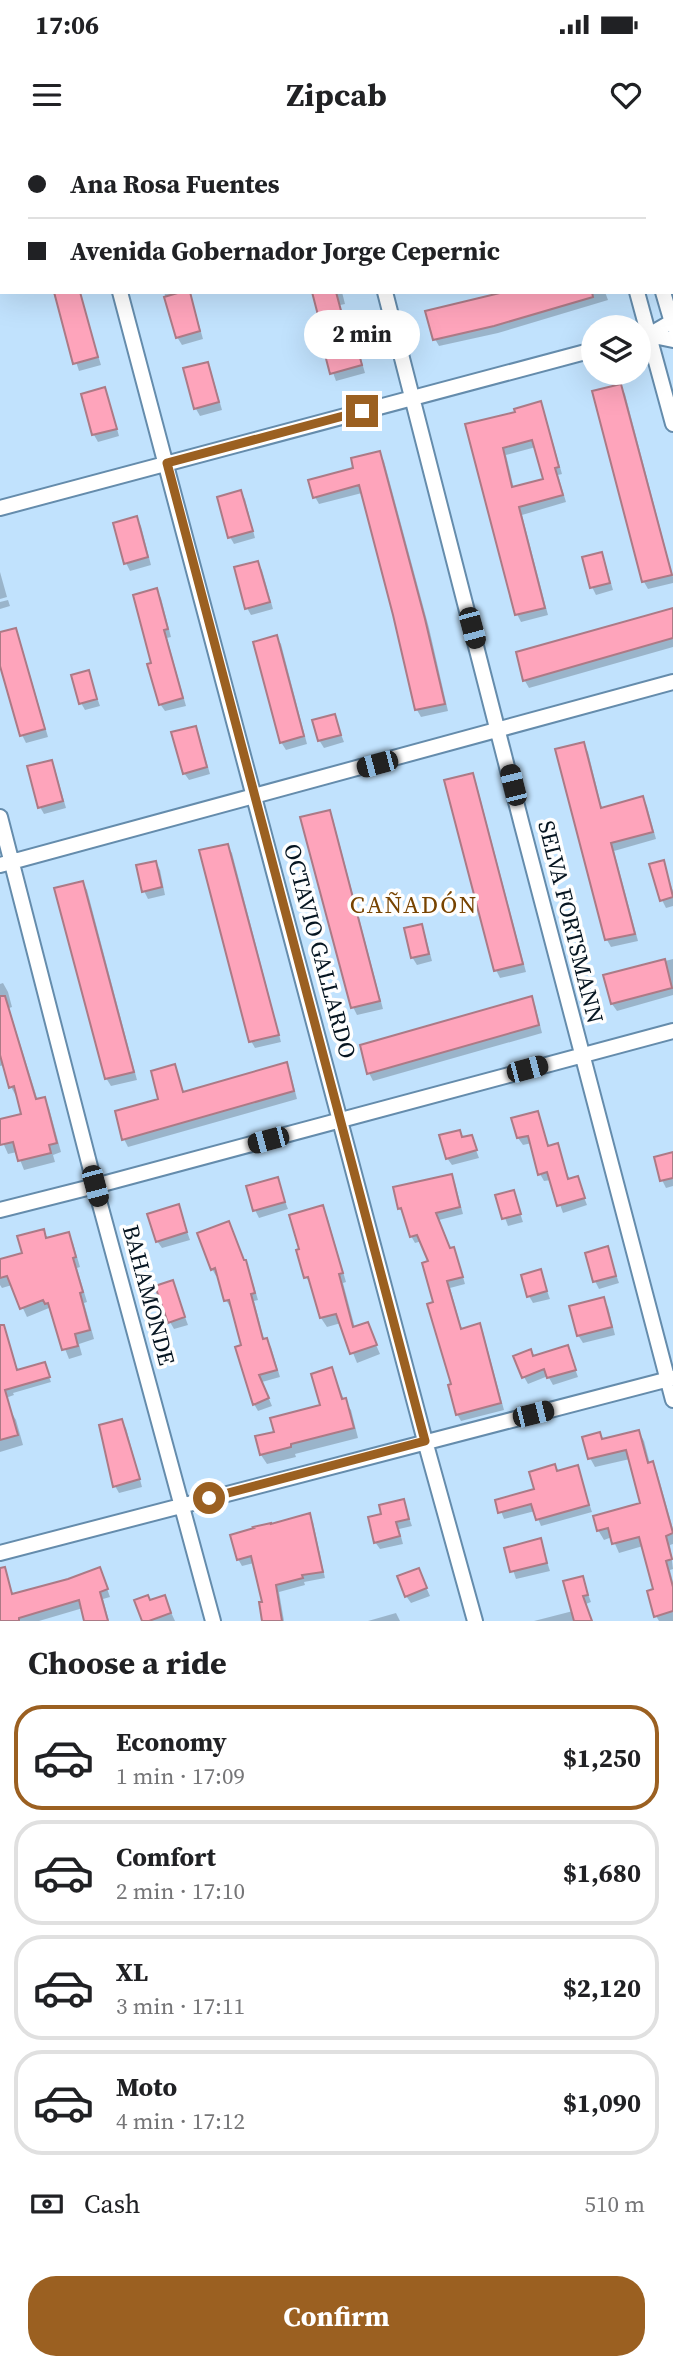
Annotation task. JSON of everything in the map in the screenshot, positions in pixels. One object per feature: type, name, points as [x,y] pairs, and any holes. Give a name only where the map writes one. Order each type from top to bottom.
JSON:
[{"type":"street","name":"OCTAVIO GALLARDO","points":[[121,294],[475,1621]]},
{"type":"street","name":"SELVA FORTSMANN","points":[[385,294],[499,731],[580,1055],[670,1379],[673,1400]]},
{"type":"street","points":[[638,294],[641,315]]},
{"type":"street","points":[[651,333],[672,323],[664,294]]},
{"type":"street","points":[[651,337],[673,340]]},
{"type":"street","points":[[0,508],[581,353]]},
{"type":"street","points":[[651,357],[673,424]]},
{"type":"street","points":[[6,864],[673,682]]},
{"type":"street","name":"BAHAMONDE","points":[[0,817],[6,864],[213,1621]]},
{"type":"street","points":[[0,1210],[673,1031]]},
{"type":"street","points":[[0,1553],[670,1379]]},
{"type":"building","points":[[55,294],[81,294],[98,357],[73,364]]},
{"type":"building","points":[[191,294],[200,331],[176,338],[164,297]]},
{"type":"building","points":[[313,294],[337,294],[350,344],[356,343],[362,365],[330,374],[324,351],[327,350]]},
{"type":"building","points":[[496,294],[592,294],[593,297],[494,326],[433,340],[425,311]]},
{"type":"building","points":[[208,362],[219,402],[194,409],[183,368]]},
{"type":"building","points":[[621,385],[672,575],[642,582],[592,391]]},
{"type":"building","points":[[105,387],[117,429],[92,435],[81,394]]},
{"type":"building","points":[[541,401],[559,467],[555,468],[563,495],[519,507],[545,608],[515,615],[465,424],[515,412],[514,409]],"holes":[[[532,440],[543,479],[512,487],[503,448]]]},
{"type":"building","points":[[380,451],[445,704],[415,710],[359,485],[313,498],[308,480],[353,468],[351,458]]},
{"type":"building","points":[[241,490],[253,531],[228,538],[217,497]]},
{"type":"building","points":[[137,516],[148,557],[124,564],[113,523]]},
{"type":"building","points":[[602,552],[610,583],[590,588],[582,557]]},
{"type":"building","points":[[258,561],[270,602],[245,609],[234,567]]},
{"type":"building","points":[[157,588],[168,629],[164,630],[183,698],[159,705],[147,664],[151,663],[133,595]]},
{"type":"building","points":[[673,608],[673,638],[523,681],[516,652]]},
{"type":"building","points":[[16,628],[45,729],[20,736],[0,666],[0,632]]},
{"type":"building","points":[[277,635],[304,736],[280,743],[253,642]]},
{"type":"building","points":[[89,670],[97,699],[79,704],[71,675]]},
{"type":"building","points":[[335,714],[341,735],[318,741],[312,720]]},
{"type":"building","points":[[196,726],[207,767],[183,774],[171,732]]},
{"type":"building","points":[[584,742],[601,808],[643,796],[653,832],[611,843],[635,934],[605,940],[555,749]]},
{"type":"building","points":[[52,760],[63,801],[38,808],[27,766]]},
{"type":"building","points":[[473,773],[523,964],[494,971],[444,780]]},
{"type":"building","points":[[330,810],[380,1001],[351,1008],[300,817]]},
{"type":"building","points":[[228,844],[279,1035],[249,1042],[199,850]]},
{"type":"building","points":[[664,860],[673,897],[660,901],[649,864]]},
{"type":"building","points":[[156,861],[162,887],[142,892],[136,865]]},
{"type":"building","points":[[83,881],[134,1072],[105,1079],[54,888]]},
{"type":"building","points":[[422,924],[429,954],[411,958],[404,928]]},
{"type":"building","points":[[665,959],[672,988],[611,1004],[603,975]]},
{"type":"building","points":[[0,996],[5,996],[36,1099],[45,1097],[57,1143],[49,1145],[51,1153],[18,1161],[13,1142],[0,1145],[0,1119],[21,1114],[14,1086],[9,1088],[0,1055]]},
{"type":"building","points":[[532,996],[539,1025],[367,1074],[360,1045]]},
{"type":"building","points":[[287,1062],[294,1091],[122,1140],[115,1111],[158,1099],[151,1071],[175,1064],[183,1092]]},
{"type":"building","points":[[538,1111],[548,1146],[558,1143],[568,1179],[578,1176],[585,1198],[557,1206],[547,1172],[538,1175],[528,1136],[517,1138],[511,1118]]},
{"type":"building","points":[[460,1130],[462,1137],[472,1135],[477,1150],[446,1159],[439,1135]]},
{"type":"building","points":[[673,1152],[673,1178],[660,1181],[654,1157]]},
{"type":"building","points":[[452,1174],[460,1207],[436,1213],[450,1248],[454,1247],[463,1277],[447,1281],[461,1329],[480,1323],[501,1403],[456,1415],[448,1385],[451,1384],[427,1304],[433,1302],[422,1263],[428,1261],[417,1235],[410,1237],[401,1208],[398,1209],[393,1187]]},
{"type":"building","points":[[278,1177],[285,1202],[253,1211],[246,1186]]},
{"type":"building","points":[[514,1190],[521,1214],[502,1219],[495,1195]]},
{"type":"building","points":[[179,1204],[187,1232],[156,1242],[147,1214]]},
{"type":"building","points":[[323,1205],[343,1273],[339,1274],[353,1327],[368,1322],[377,1345],[350,1354],[336,1314],[320,1318],[308,1277],[304,1278],[289,1215]]},
{"type":"building","points":[[229,1221],[246,1260],[255,1293],[251,1294],[263,1339],[267,1338],[277,1370],[259,1375],[269,1398],[253,1405],[235,1347],[241,1345],[229,1300],[224,1301],[215,1268],[211,1270],[197,1233]]},
{"type":"building","points":[[44,1229],[46,1238],[69,1232],[90,1330],[75,1334],[78,1346],[62,1350],[48,1303],[45,1304],[43,1300],[20,1309],[7,1276],[0,1278],[0,1259],[22,1253],[17,1236]]},
{"type":"building","points":[[608,1246],[616,1276],[593,1282],[585,1253]]},
{"type":"building","points":[[541,1269],[547,1291],[527,1297],[521,1275]]},
{"type":"building","points":[[173,1280],[185,1317],[168,1323],[155,1286]]},
{"type":"building","points":[[604,1297],[612,1327],[577,1336],[569,1306]]},
{"type":"building","points":[[0,1325],[4,1325],[17,1370],[45,1362],[50,1377],[5,1390],[18,1435],[0,1440]]},
{"type":"building","points":[[568,1345],[576,1370],[547,1378],[544,1369],[522,1378],[513,1356],[531,1349],[533,1356]]},
{"type":"building","points":[[332,1367],[342,1399],[346,1398],[354,1428],[260,1455],[255,1436],[274,1432],[270,1418],[320,1405],[311,1374]]},
{"type":"building","points":[[122,1419],[140,1479],[113,1487],[99,1425]]},
{"type":"building","points":[[639,1430],[648,1463],[653,1461],[673,1533],[666,1536],[672,1559],[666,1561],[673,1587],[673,1611],[654,1617],[647,1591],[653,1589],[639,1537],[612,1544],[608,1528],[597,1531],[593,1516],[640,1503],[626,1450],[588,1459],[582,1437],[600,1432],[602,1439]]},
{"type":"building","points":[[555,1464],[557,1471],[578,1465],[589,1505],[536,1520],[531,1504],[498,1513],[495,1500],[534,1489],[529,1472]]},
{"type":"building","points":[[404,1499],[409,1519],[396,1522],[400,1536],[374,1543],[368,1517],[381,1514],[379,1505]]},
{"type":"building","points":[[310,1513],[323,1572],[302,1575],[303,1578],[276,1585],[282,1621],[262,1621],[259,1602],[262,1602],[251,1556],[237,1560],[230,1535]]},
{"type":"building","points":[[541,1538],[547,1563],[510,1572],[504,1548]]},
{"type":"building","points":[[5,1567],[12,1594],[100,1567],[108,1589],[100,1592],[108,1621],[84,1621],[79,1600],[19,1618],[19,1621],[0,1621],[0,1568]]},
{"type":"building","points":[[419,1568],[427,1588],[405,1597],[397,1576]]},
{"type":"building","points":[[583,1576],[588,1595],[583,1596],[592,1621],[574,1621],[563,1581]]},
{"type":"building","points":[[148,1595],[150,1600],[165,1595],[171,1613],[142,1621],[134,1600]]},
{"type":"district","name":"CAÑADÓN","points":[[414,904]]},
{"type":"route","points":[[209,1498],[425,1441],[167,463],[362,411]]}]
